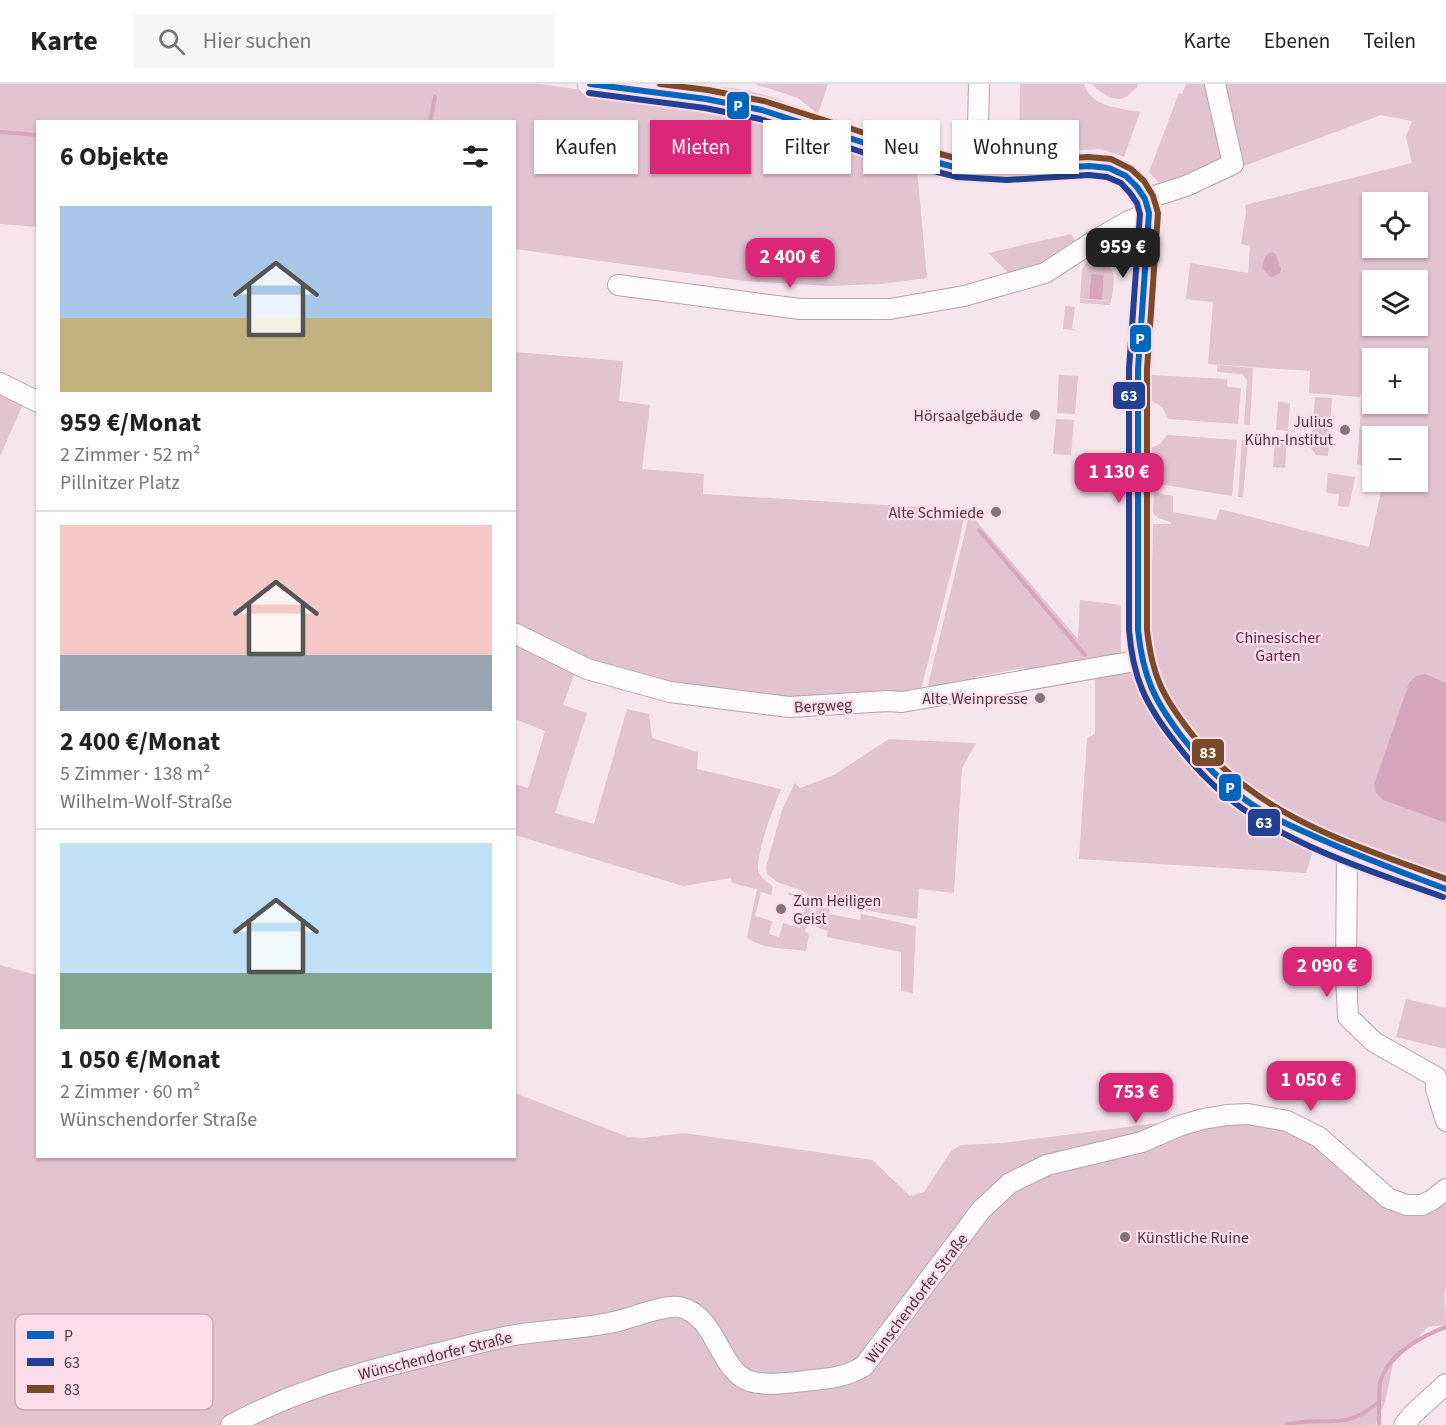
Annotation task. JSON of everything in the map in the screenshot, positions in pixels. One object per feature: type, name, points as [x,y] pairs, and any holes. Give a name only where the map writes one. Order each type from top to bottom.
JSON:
[{"type":"main road","points":[[590,84],[706,99],[762,110],[900,154],[952,167]]},
{"type":"main road","points":[[1079,167],[1109,168],[1126,176],[1137,187],[1147,206],[1138,369],[1138,630],[1141,660],[1154,696],[1194,752],[1220,779],[1247,801],[1276,819],[1347,852],[1446,889]]},
{"type":"street","points":[[978,120],[979,84]]},
{"type":"street","points":[[618,285],[800,309],[890,309],[964,296],[1045,273],[1129,220],[1147,206],[1233,164],[1215,84]]},
{"type":"street","points":[[0,383],[36,401]]},
{"type":"street","name":"Bergweg","points":[[516,634],[587,669],[670,692],[789,707],[888,700],[902,702],[1141,660]]},
{"type":"street","points":[[1347,852],[1348,1017],[1374,1042],[1441,1072],[1436,1089],[1446,1121]]},
{"type":"street","name":"Wünschendorfer Straße","points":[[231,1425],[306,1390],[365,1370],[516,1335],[610,1323],[666,1307],[688,1310],[699,1317],[736,1370],[748,1380],[766,1383],[798,1382],[852,1374],[864,1366],[873,1355],[981,1210],[1010,1183],[1055,1163],[1142,1142],[1179,1126],[1203,1119],[1238,1115],[1287,1121],[1319,1137],[1388,1198],[1406,1205],[1422,1205],[1446,1189]]},
{"type":"street","points":[[1404,1425],[1446,1383]]},
{"type":"green space","points":[[0,84],[540,84],[732,111],[763,121],[763,174],[851,174],[851,148],[863,152],[863,174],[917,174],[927,278],[881,284],[828,286],[745,281],[516,249],[516,120],[36,120],[36,227],[0,224]]},
{"type":"green space","points":[[641,84],[683,84],[750,92],[771,97],[808,115]]},
{"type":"green space","points":[[755,84],[828,84],[818,114],[798,98]]},
{"type":"green space","points":[[1020,84],[1084,84],[1093,98],[1099,102],[1140,112],[1124,157],[1101,149],[1079,150],[1079,120],[1019,120]]},
{"type":"green space","points":[[1092,84],[1138,84],[1136,89],[1124,98],[1115,99],[1106,96]]},
{"type":"green space","name":"Chinesischer Garten","points":[[1186,84],[1446,84],[1446,876],[1329,833],[1259,796],[1213,752],[1178,710],[1160,679],[1153,645],[1150,644],[1153,524],[1171,524],[1153,513],[1154,492],[1173,496],[1173,512],[1216,520],[1220,509],[1369,547],[1381,492],[1428,492],[1428,426],[1362,426],[1362,465],[1357,464],[1362,392],[1360,397],[1309,393],[1310,371],[1208,364],[1213,302],[1186,299],[1190,263],[1248,273],[1250,246],[1241,244],[1245,205],[1412,163],[1406,137],[1412,121],[1381,115],[1169,194],[1149,172],[1179,93],[1182,94]]},
{"type":"green space","points":[[1071,234],[1078,246],[1014,278],[988,253]]},
{"type":"green space","points":[[1101,259],[1107,262],[1113,273],[1110,305],[1080,303],[1080,299],[1110,301],[1102,300],[1104,276],[1091,275],[1089,299],[1080,298],[1082,270],[1087,262]]},
{"type":"green space","points":[[1065,306],[1075,307],[1072,329],[1079,331],[1063,329]]},
{"type":"green space","points":[[516,352],[623,361],[619,401],[650,405],[642,469],[704,474],[703,494],[965,510],[960,538],[921,689],[902,696],[898,692],[787,697],[629,678],[516,627]]},
{"type":"green space","points":[[1217,365],[1253,368],[1250,425],[1244,424],[1247,380],[1242,374],[1217,372]]},
{"type":"green space","points":[[1059,375],[1078,376],[1075,414],[1057,413]]},
{"type":"green space","points":[[1150,375],[1227,379],[1227,387],[1241,388],[1238,424],[1168,419],[1162,407],[1151,401]]},
{"type":"green space","points":[[0,389],[24,402],[0,456]]},
{"type":"green space","points":[[1315,397],[1332,398],[1328,456],[1316,455],[1311,448]]},
{"type":"green space","points":[[1278,402],[1290,403],[1288,431],[1276,430]]},
{"type":"green space","points":[[1056,419],[1074,420],[1071,455],[1053,454]]},
{"type":"green space","points":[[1167,435],[1237,440],[1232,496],[1153,483],[1151,448],[1160,444]]},
{"type":"green space","points":[[1275,439],[1287,440],[1285,468],[1273,467]]},
{"type":"green space","points":[[1242,440],[1248,440],[1243,497],[1238,497]]},
{"type":"green space","points":[[1328,473],[1355,477],[1349,507],[1338,506],[1339,494],[1326,493]]},
{"type":"green space","points":[[972,516],[1078,639],[1080,600],[1121,605],[1121,654],[1026,675],[1024,668],[975,677],[975,685],[927,689],[968,520]]},
{"type":"green space","points":[[516,640],[576,669],[563,705],[587,713],[555,813],[594,824],[627,709],[649,714],[652,738],[698,752],[697,769],[781,789],[766,832],[758,866],[760,875],[773,887],[771,895],[761,892],[755,916],[772,921],[769,934],[779,937],[783,923],[800,928],[806,904],[793,900],[793,896],[788,895],[789,892],[803,898],[811,906],[805,931],[809,934],[806,951],[767,946],[747,937],[757,889],[732,883],[731,878],[683,886],[516,835],[516,784],[528,788],[545,731],[516,719]]},
{"type":"green space","points":[[1130,671],[1145,702],[1314,848],[1306,873],[1079,859],[1087,738],[1095,734],[1095,675]]},
{"type":"green space","points":[[889,739],[976,743],[962,768],[954,893],[919,889],[917,919],[864,910],[858,904],[835,899],[829,902],[810,897],[803,891],[777,882],[767,874],[766,867],[782,810],[795,783],[800,788],[834,775]]},
{"type":"green space","points":[[817,907],[830,909],[829,914],[860,920],[861,914],[916,926],[913,993],[901,991],[901,952],[827,937],[828,931],[816,927]]},
{"type":"green space","points":[[0,965],[36,975],[36,1158],[516,1158],[516,1093],[628,1137],[643,1138],[684,1133],[872,1160],[910,1196],[924,1192],[951,1151],[961,1145],[1003,1143],[1161,1124],[1161,1127],[1026,1169],[863,1358],[841,1371],[773,1377],[749,1374],[693,1307],[297,1387],[220,1425],[0,1425]]},
{"type":"green space","points":[[1406,999],[1446,1008],[1446,1049],[1396,1037]]},
{"type":"green space","points":[[1231,1120],[1301,1133],[1385,1201],[1446,1198],[1446,1325],[1428,1327],[1393,1364],[1385,1402],[1375,1425],[246,1425],[320,1391],[455,1355],[666,1314],[690,1317],[728,1370],[846,1382],[981,1219],[1016,1185],[1165,1138]]},
{"type":"shaded area","points":[[1270,252],[1275,253],[1281,269],[1280,273],[1271,278],[1262,268],[1265,257]]},
{"type":"shaded area","points":[[1091,274],[1104,275],[1102,300],[1089,299]]},
{"type":"shaded area","points":[[1425,674],[1446,683],[1446,823],[1383,800],[1376,793],[1374,785],[1409,683],[1416,676]]},
{"type":"waterway","points":[[430,120],[435,97]]},
{"type":"waterway","points":[[0,132],[36,135]]},
{"type":"waterway","points":[[979,530],[1085,655]]},
{"type":"waterway","points":[[1286,1425],[1300,1422],[1345,1420],[1363,1413],[1379,1402],[1380,1383],[1397,1355],[1416,1341],[1446,1327]]},
{"type":"waterway","points":[[1379,1402],[1379,1425]]},
{"type":"transit line","name":"P","points":[[590,84],[706,99],[762,110],[871,145],[958,168],[1006,171],[1089,166],[1109,168],[1126,176],[1145,199],[1149,213],[1138,369],[1138,630],[1143,661],[1151,687],[1172,724],[1197,755],[1229,787],[1254,806],[1324,841],[1446,889]]},
{"type":"transit line","name":"83","points":[[660,84],[708,90],[764,101],[874,136],[959,159],[1006,162],[1088,157],[1111,159],[1131,169],[1144,181],[1153,196],[1158,213],[1147,369],[1147,630],[1152,660],[1160,685],[1191,733],[1216,762],[1244,786],[1307,824],[1375,853],[1446,879]]},
{"type":"transit line","name":"63","points":[[589,93],[705,108],[760,119],[868,154],[957,177],[1007,180],[1089,175],[1107,177],[1121,183],[1137,203],[1140,214],[1129,369],[1129,630],[1137,677],[1142,690],[1156,715],[1190,760],[1206,778],[1243,809],[1266,824],[1315,849],[1443,897]]},
{"type":"place","name":"Hörsaalgebäude","points":[[1035,415]]},
{"type":"place","name":"Julius Kühn-Institut","points":[[1345,430]]},
{"type":"place","name":"Alte Schmiede","points":[[996,512]]},
{"type":"place","name":"Alte Weinpresse","points":[[1040,698]]},
{"type":"place","name":"Zum Heiligen Geist","points":[[781,909]]},
{"type":"place","name":"Künstliche Ruine","points":[[1125,1237]]}]
